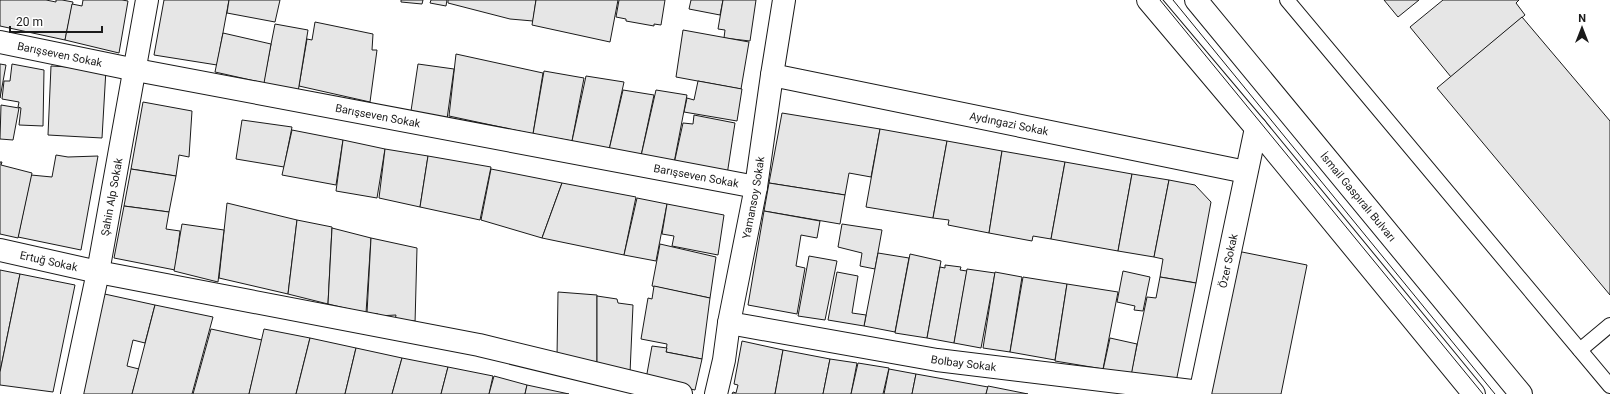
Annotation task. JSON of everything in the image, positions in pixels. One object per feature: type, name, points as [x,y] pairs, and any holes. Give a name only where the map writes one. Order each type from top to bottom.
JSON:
[{"type":"street","name":"Şahin Alp Sokak","points":[[72,394],[98,272],[136,70],[147,0]]},
{"type":"street","name":"Yamansoy Sokak","points":[[716,394],[724,360],[756,187],[784,0]]},
{"type":"street","points":[[1148,0],[1256,128],[1474,394]]},
{"type":"street","name":"İsmail Gaspıralı Bulvarı","points":[[1196,0],[1521,394]]},
{"type":"street","name":"Barışseven Sokak","points":[[0,42],[136,70],[756,187]]},
{"type":"street","name":"Aydıngazi Sokak","points":[[772,75],[1246,172]]},
{"type":"street","name":"Özer Sokak","points":[[1200,393],[1256,128]]},
{"type":"street","name":"Ertuğ Sokak","points":[[0,250],[98,272],[479,345],[681,394]]},
{"type":"street","name":"Bolbay Sokak","points":[[730,323],[937,360],[1200,393]]},
{"type":"lane","points":[[1287,0],[1610,386]]},
{"type":"lane","points":[[1580,350],[1610,325]]},
{"type":"building","points":[[0,0],[46,0],[56,2],[56,0],[62,0],[73,2],[65,40],[0,26]]},
{"type":"building","points":[[83,0],[128,1],[119,53],[65,40],[72,4],[82,6]]},
{"type":"building","points":[[164,0],[229,0],[217,65],[154,55]]},
{"type":"building","points":[[229,0],[280,0],[275,22],[227,13]]},
{"type":"building","points":[[401,0],[423,0],[422,4],[401,2]]},
{"type":"building","points":[[431,0],[447,0],[446,6],[430,3]]},
{"type":"building","points":[[448,0],[536,0],[533,21],[510,19],[448,3]]},
{"type":"building","points":[[536,0],[618,0],[610,42],[532,25]]},
{"type":"building","points":[[619,0],[665,0],[661,25],[654,24],[654,26],[626,21],[626,19],[616,17]]},
{"type":"building","points":[[691,0],[723,0],[720,15],[689,9]]},
{"type":"building","points":[[723,0],[756,0],[750,41],[724,38],[725,30],[718,29]]},
{"type":"building","points":[[1384,0],[1419,0],[1398,17]]},
{"type":"building","points":[[1443,0],[1519,0],[1516,3],[1525,15],[1451,77],[1410,27]]},
{"type":"building","points":[[1522,17],[1610,121],[1610,295],[1437,88]]},
{"type":"building","points":[[315,22],[373,34],[372,50],[377,50],[370,102],[299,86],[307,39],[312,40]]},
{"type":"building","points":[[275,24],[308,30],[298,92],[263,85]]},
{"type":"building","points":[[683,30],[749,42],[741,89],[676,77]]},
{"type":"building","points":[[223,33],[271,44],[264,83],[215,72]]},
{"type":"building","points":[[456,54],[543,73],[533,134],[449,116]]},
{"type":"building","points":[[0,64],[6,65],[0,98]]},
{"type":"building","points":[[12,64],[44,70],[43,126],[19,125],[21,108],[18,107],[19,102],[2,99],[4,81],[10,81]]},
{"type":"building","points":[[418,64],[454,69],[447,119],[411,111]]},
{"type":"building","points":[[51,66],[106,69],[102,138],[48,135]]},
{"type":"building","points":[[544,71],[584,78],[572,141],[533,134]]},
{"type":"building","points":[[586,76],[624,82],[609,150],[572,141]]},
{"type":"building","points":[[698,81],[742,89],[737,121],[684,112],[687,98],[694,100]]},
{"type":"building","points":[[623,90],[654,95],[641,156],[609,150]]},
{"type":"building","points":[[656,90],[687,95],[674,163],[641,156]]},
{"type":"building","points":[[143,102],[192,111],[189,157],[179,155],[176,176],[131,169]]},
{"type":"building","points":[[1,105],[19,108],[13,140],[0,139]]},
{"type":"building","points":[[782,113],[880,129],[871,177],[849,173],[845,195],[769,183]]},
{"type":"building","points":[[694,115],[735,123],[727,175],[674,164],[683,123],[693,124]]},
{"type":"building","points":[[242,120],[292,127],[284,167],[236,159]]},
{"type":"building","points":[[880,129],[947,141],[933,218],[866,207]]},
{"type":"building","points":[[292,130],[343,140],[336,185],[282,175]]},
{"type":"building","points":[[343,140],[385,149],[377,198],[336,191]]},
{"type":"building","points":[[947,141],[1002,151],[989,233],[948,225],[949,220],[933,218]]},
{"type":"building","points":[[385,149],[428,156],[420,207],[379,198]]},
{"type":"building","points":[[1002,151],[1065,162],[1051,239],[1033,236],[1032,241],[989,233]]},
{"type":"building","points":[[56,155],[68,157],[98,156],[81,250],[18,237],[31,175],[52,177]]},
{"type":"building","points":[[428,156],[491,167],[480,220],[420,207]]},
{"type":"building","points":[[0,162],[2,162],[1,165],[32,173],[18,238],[0,234]]},
{"type":"building","points":[[1065,162],[1132,174],[1118,251],[1051,239]]},
{"type":"building","points":[[131,169],[176,176],[169,212],[124,206]]},
{"type":"building","points":[[491,169],[562,183],[542,238],[481,220]]},
{"type":"building","points":[[1132,174],[1169,180],[1154,257],[1118,251]]},
{"type":"building","points":[[1169,180],[1195,185],[1211,202],[1196,283],[1160,277],[1163,259],[1154,257]]},
{"type":"building","points":[[562,183],[636,197],[624,255],[542,238]]},
{"type":"building","points":[[769,183],[845,195],[840,224],[764,211]]},
{"type":"building","points":[[637,198],[667,204],[656,261],[624,255]]},
{"type":"building","points":[[227,203],[297,220],[288,294],[219,278]]},
{"type":"building","points":[[667,204],[724,215],[718,255],[672,246],[674,236],[662,234]]},
{"type":"building","points":[[124,206],[169,212],[166,229],[180,231],[175,270],[114,258]]},
{"type":"building","points":[[764,211],[820,221],[817,238],[801,235],[796,266],[805,268],[797,314],[748,305]]},
{"type":"building","points":[[297,220],[332,227],[328,304],[288,294]]},
{"type":"building","points":[[182,224],[224,230],[218,282],[174,271]]},
{"type":"building","points":[[842,224],[882,230],[875,269],[860,266],[862,253],[838,247]]},
{"type":"building","points":[[332,228],[371,238],[366,313],[328,304]]},
{"type":"building","points":[[371,238],[417,248],[415,324],[415,321],[395,320],[396,315],[378,316],[378,314],[367,313]]},
{"type":"building","points":[[660,244],[716,257],[710,298],[652,286]]},
{"type":"building","points":[[1237,251],[1307,265],[1281,394],[1208,394]]},
{"type":"building","points":[[878,253],[909,258],[895,332],[864,326]]},
{"type":"building","points":[[910,254],[941,261],[927,338],[895,333]]},
{"type":"building","points":[[809,256],[837,261],[825,320],[798,316]]},
{"type":"building","points":[[945,265],[961,267],[960,270],[967,271],[954,343],[927,338],[940,267],[945,268]]},
{"type":"building","points":[[967,269],[995,273],[981,348],[954,343]]},
{"type":"building","points":[[0,270],[20,274],[0,372]]},
{"type":"building","points":[[1123,271],[1150,277],[1143,311],[1134,310],[1135,306],[1117,302]]},
{"type":"building","points":[[837,272],[858,276],[852,313],[866,315],[864,326],[828,320]]},
{"type":"building","points":[[995,272],[1022,277],[1010,352],[983,348]]},
{"type":"building","points":[[20,274],[75,285],[53,392],[0,385],[0,372]]},
{"type":"building","points":[[1023,277],[1067,284],[1055,360],[1010,352]]},
{"type":"building","points":[[1160,277],[1196,283],[1176,382],[1131,374],[1147,297],[1156,298]]},
{"type":"building","points":[[1067,284],[1118,292],[1103,369],[1055,361]]},
{"type":"building","points":[[654,286],[710,298],[702,359],[666,352],[667,344],[641,339],[648,298],[652,299]]},
{"type":"building","points":[[558,292],[597,295],[597,366],[557,357]]},
{"type":"building","points":[[100,293],[155,305],[145,343],[133,340],[127,366],[139,369],[132,394],[79,394]]},
{"type":"building","points":[[597,296],[617,299],[618,303],[633,305],[630,373],[597,366]]},
{"type":"building","points":[[155,305],[213,317],[192,394],[132,394]]},
{"type":"building","points":[[211,329],[262,340],[249,394],[193,394]]},
{"type":"building","points":[[264,329],[310,338],[296,394],[249,394]]},
{"type":"building","points":[[310,338],[356,348],[345,394],[296,394]]},
{"type":"building","points":[[1110,338],[1137,344],[1131,376],[1103,370]]},
{"type":"building","points":[[742,341],[783,350],[775,394],[732,394],[733,392],[736,393],[738,385],[734,384]]},
{"type":"building","points":[[652,346],[667,348],[666,352],[702,359],[695,390],[646,379]]},
{"type":"building","points":[[356,348],[402,358],[392,394],[345,394]]},
{"type":"building","points":[[783,350],[830,359],[823,394],[775,394]]},
{"type":"building","points":[[402,358],[448,367],[441,394],[392,394]]},
{"type":"building","points":[[830,359],[857,363],[851,394],[823,394]]},
{"type":"building","points":[[858,363],[889,368],[883,394],[851,394]]},
{"type":"building","points":[[448,367],[493,376],[489,394],[441,394]]},
{"type":"building","points":[[889,369],[916,374],[912,394],[884,394]]},
{"type":"building","points":[[916,374],[988,387],[986,394],[912,394]]},
{"type":"building","points":[[494,376],[527,385],[525,394],[489,394]]},
{"type":"building","points":[[527,385],[569,394],[525,394]]},
{"type":"building","points":[[988,386],[1028,394],[986,394]]},
{"type":"tram line","points":[[1160,0],[1483,394]]},
{"type":"tram line","points":[[1173,0],[1495,394]]}]
